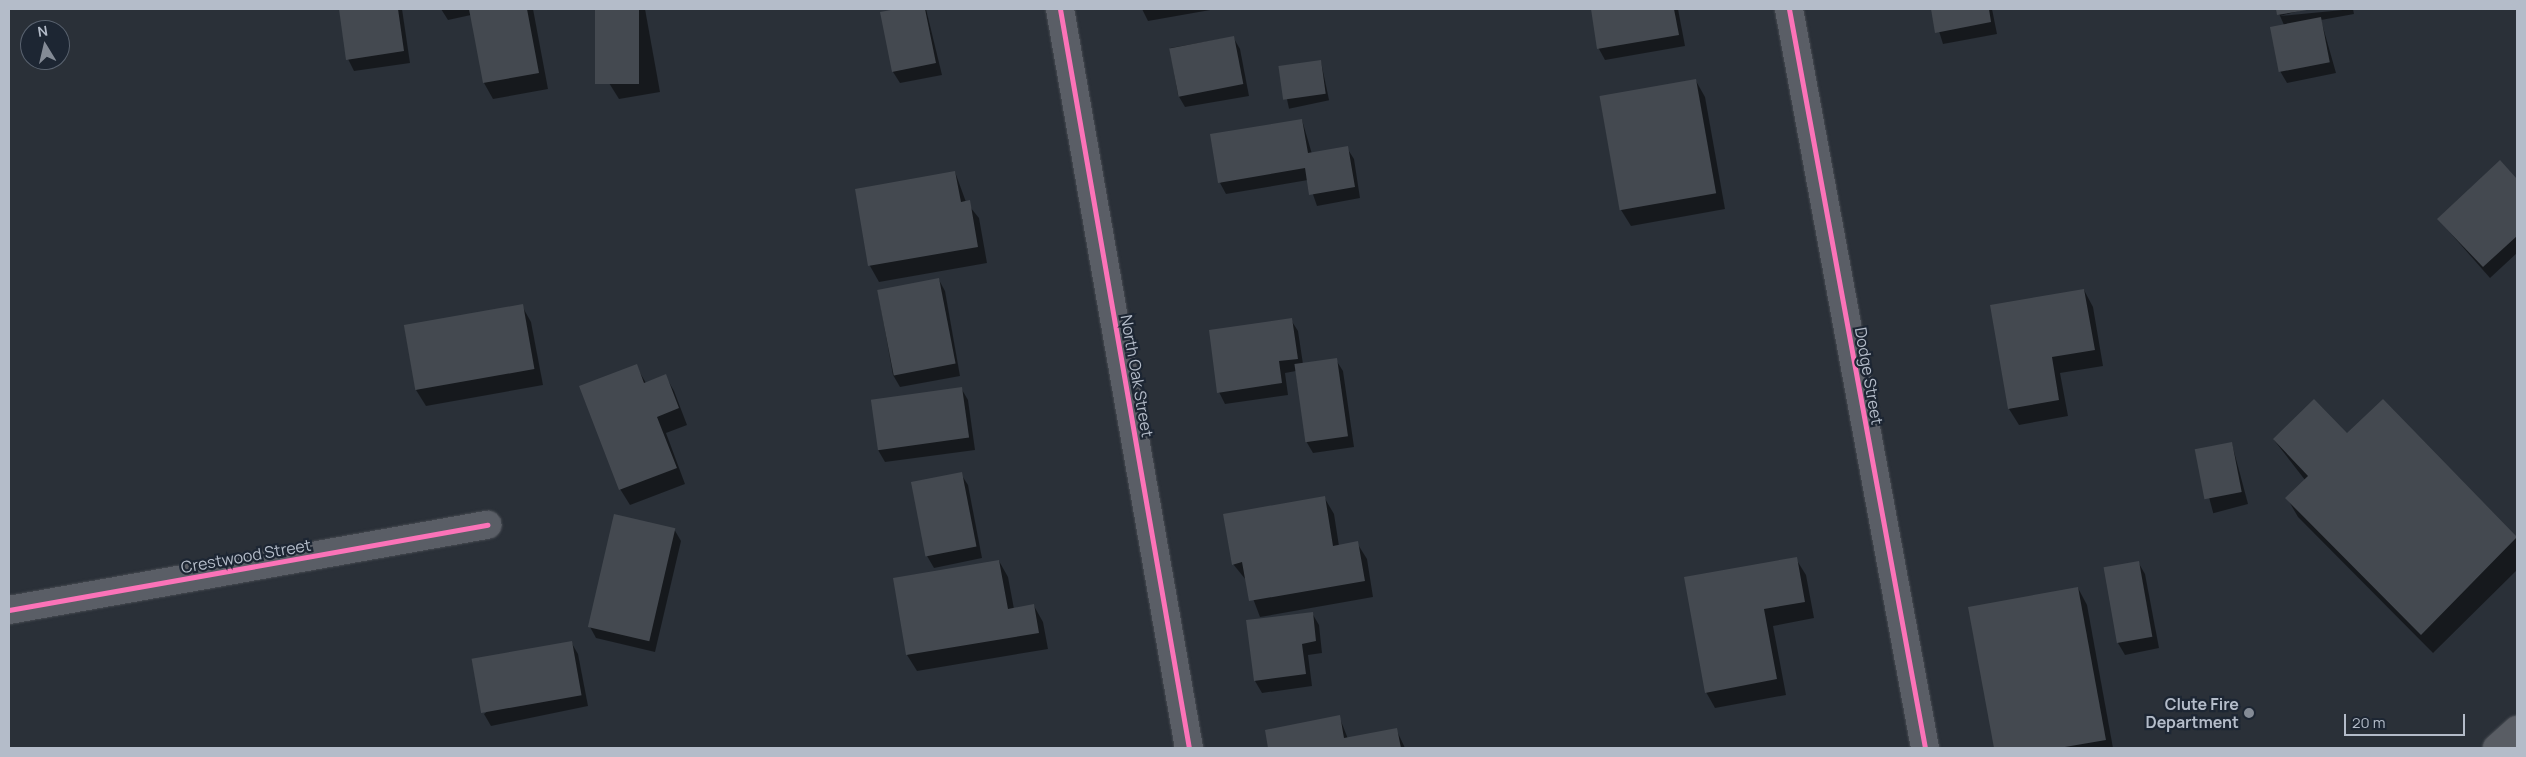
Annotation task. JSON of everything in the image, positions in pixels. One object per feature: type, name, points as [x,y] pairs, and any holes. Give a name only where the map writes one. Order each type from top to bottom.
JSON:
[{"type":"main road","points":[[2497,748],[2517,730]]},
{"type":"street","name":"North Oak Street","points":[[1060,9],[1188,748]]},
{"type":"street","name":"Dodge Street","points":[[1789,9],[1924,748]]},
{"type":"street","name":"Crestwood Street","points":[[9,610],[488,525]]},
{"type":"building","points":[[339,9],[398,9],[404,51],[346,60]]},
{"type":"building","points":[[469,9],[527,9],[539,73],[483,83]]},
{"type":"building","points":[[595,9],[639,9],[639,84],[595,84]]},
{"type":"building","points":[[896,9],[925,9],[936,63],[892,72],[880,12]]},
{"type":"building","points":[[1591,9],[1674,9],[1679,35],[1597,49]]},
{"type":"building","points":[[1931,9],[1989,9],[1991,22],[1935,33]]},
{"type":"building","points":[[2276,9],[2307,9],[2307,10],[2277,15]]},
{"type":"building","points":[[2321,17],[2330,62],[2279,72],[2270,27]]},
{"type":"building","points":[[1234,36],[1243,84],[1179,97],[1169,49]]},
{"type":"building","points":[[1321,60],[1326,94],[1283,100],[1278,66]]},
{"type":"building","points":[[1696,79],[1716,193],[1620,210],[1599,96]]},
{"type":"building","points":[[1302,119],[1308,153],[1348,146],[1355,187],[1309,195],[1305,168],[1218,183],[1210,134]]},
{"type":"building","points":[[2500,160],[2517,179],[2517,236],[2483,267],[2437,219]]},
{"type":"building","points":[[955,171],[961,202],[970,200],[978,247],[868,266],[855,189]]},
{"type":"building","points":[[939,278],[956,363],[894,375],[877,290]]},
{"type":"building","points":[[2084,289],[2095,350],[2052,357],[2059,400],[2008,409],[1990,305]]},
{"type":"building","points":[[523,304],[534,369],[415,390],[404,325]]},
{"type":"building","points":[[1292,318],[1298,359],[1279,361],[1282,383],[1217,393],[1209,330]]},
{"type":"building","points":[[1337,358],[1348,436],[1305,442],[1294,364]]},
{"type":"building","points":[[637,364],[644,383],[666,374],[679,408],[657,417],[677,468],[619,490],[579,386]]},
{"type":"building","points":[[962,387],[969,438],[878,450],[871,400]]},
{"type":"building","points":[[2314,399],[2347,433],[2383,399],[2517,537],[2421,635],[2285,498],[2308,476],[2273,439]]},
{"type":"building","points":[[2232,442],[2242,492],[2204,499],[2195,449]]},
{"type":"building","points":[[962,472],[977,547],[925,557],[911,482]]},
{"type":"building","points":[[1325,496],[1333,546],[1358,541],[1365,581],[1249,601],[1242,562],[1232,565],[1223,514]]},
{"type":"building","points":[[614,514],[675,528],[649,641],[588,627]]},
{"type":"building","points":[[1797,557],[1805,602],[1764,609],[1777,679],[1705,693],[1684,577]]},
{"type":"building","points":[[999,560],[1008,609],[1034,604],[1039,633],[906,655],[893,578]]},
{"type":"building","points":[[2139,561],[2152,637],[2117,643],[2104,567]]},
{"type":"building","points":[[2078,587],[2106,740],[2059,748],[1994,748],[1968,607]]},
{"type":"building","points":[[1313,612],[1316,641],[1302,644],[1306,674],[1254,681],[1246,620]]},
{"type":"building","points":[[572,641],[582,695],[481,713],[472,659]]},
{"type":"building","points":[[1340,715],[1344,738],[1397,728],[1401,748],[1268,748],[1265,730]]},
{"type":"cycle path","points":[[1060,9],[1189,748]]},
{"type":"cycle path","points":[[1789,9],[1925,748]]},
{"type":"cycle path","points":[[9,610],[488,525]]},
{"type":"place","name":"Clute Fire Department","points":[[2249,713]]}]
